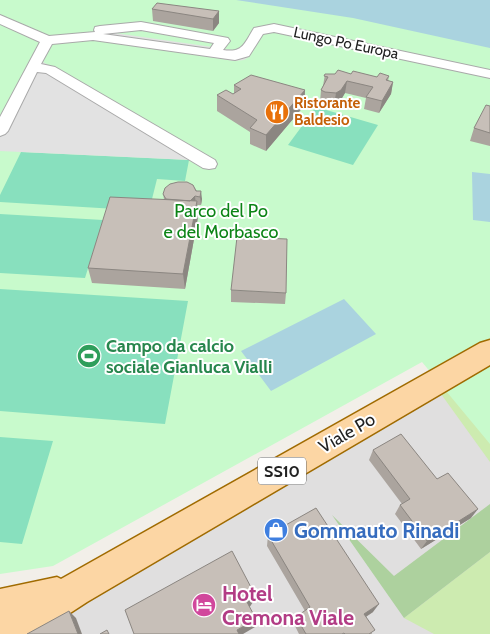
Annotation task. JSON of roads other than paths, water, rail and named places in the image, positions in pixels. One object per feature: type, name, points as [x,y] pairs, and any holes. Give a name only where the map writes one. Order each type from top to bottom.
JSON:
[{"type":"main road","name":"Viale Po","points":[[75,590],[490,351]]},
{"type":"main road","points":[[0,607],[75,590]]},
{"type":"main road","points":[[5,634],[75,590]]},
{"type":"street","points":[[0,19],[47,40],[0,131]]},
{"type":"street","name":"Lungo Po Europa","points":[[47,40],[93,36],[234,56],[244,53],[259,31],[274,28],[490,74]]},
{"type":"street","points":[[32,67],[50,70],[209,164]]},
{"type":"water","points":[[236,0],[490,0],[490,48],[353,18]]},
{"type":"water","points":[[472,172],[490,174],[490,222],[473,220]]},
{"type":"water","points":[[344,299],[376,334],[271,391],[241,351]]},
{"type":"place","name":"Ristorante Baldesio","points":[[277,112]]},
{"type":"place","name":"Campo da calcio sociale Gianluca Vialli","points":[[89,356]]},
{"type":"place","name":"Gommauto Rinadi","points":[[276,530]]},
{"type":"place","name":"Hotel Cremona Viale","points":[[204,605]]},
{"type":"park label","name":"Parco del Po e del Morbasco","points":[[221,221]]}]
